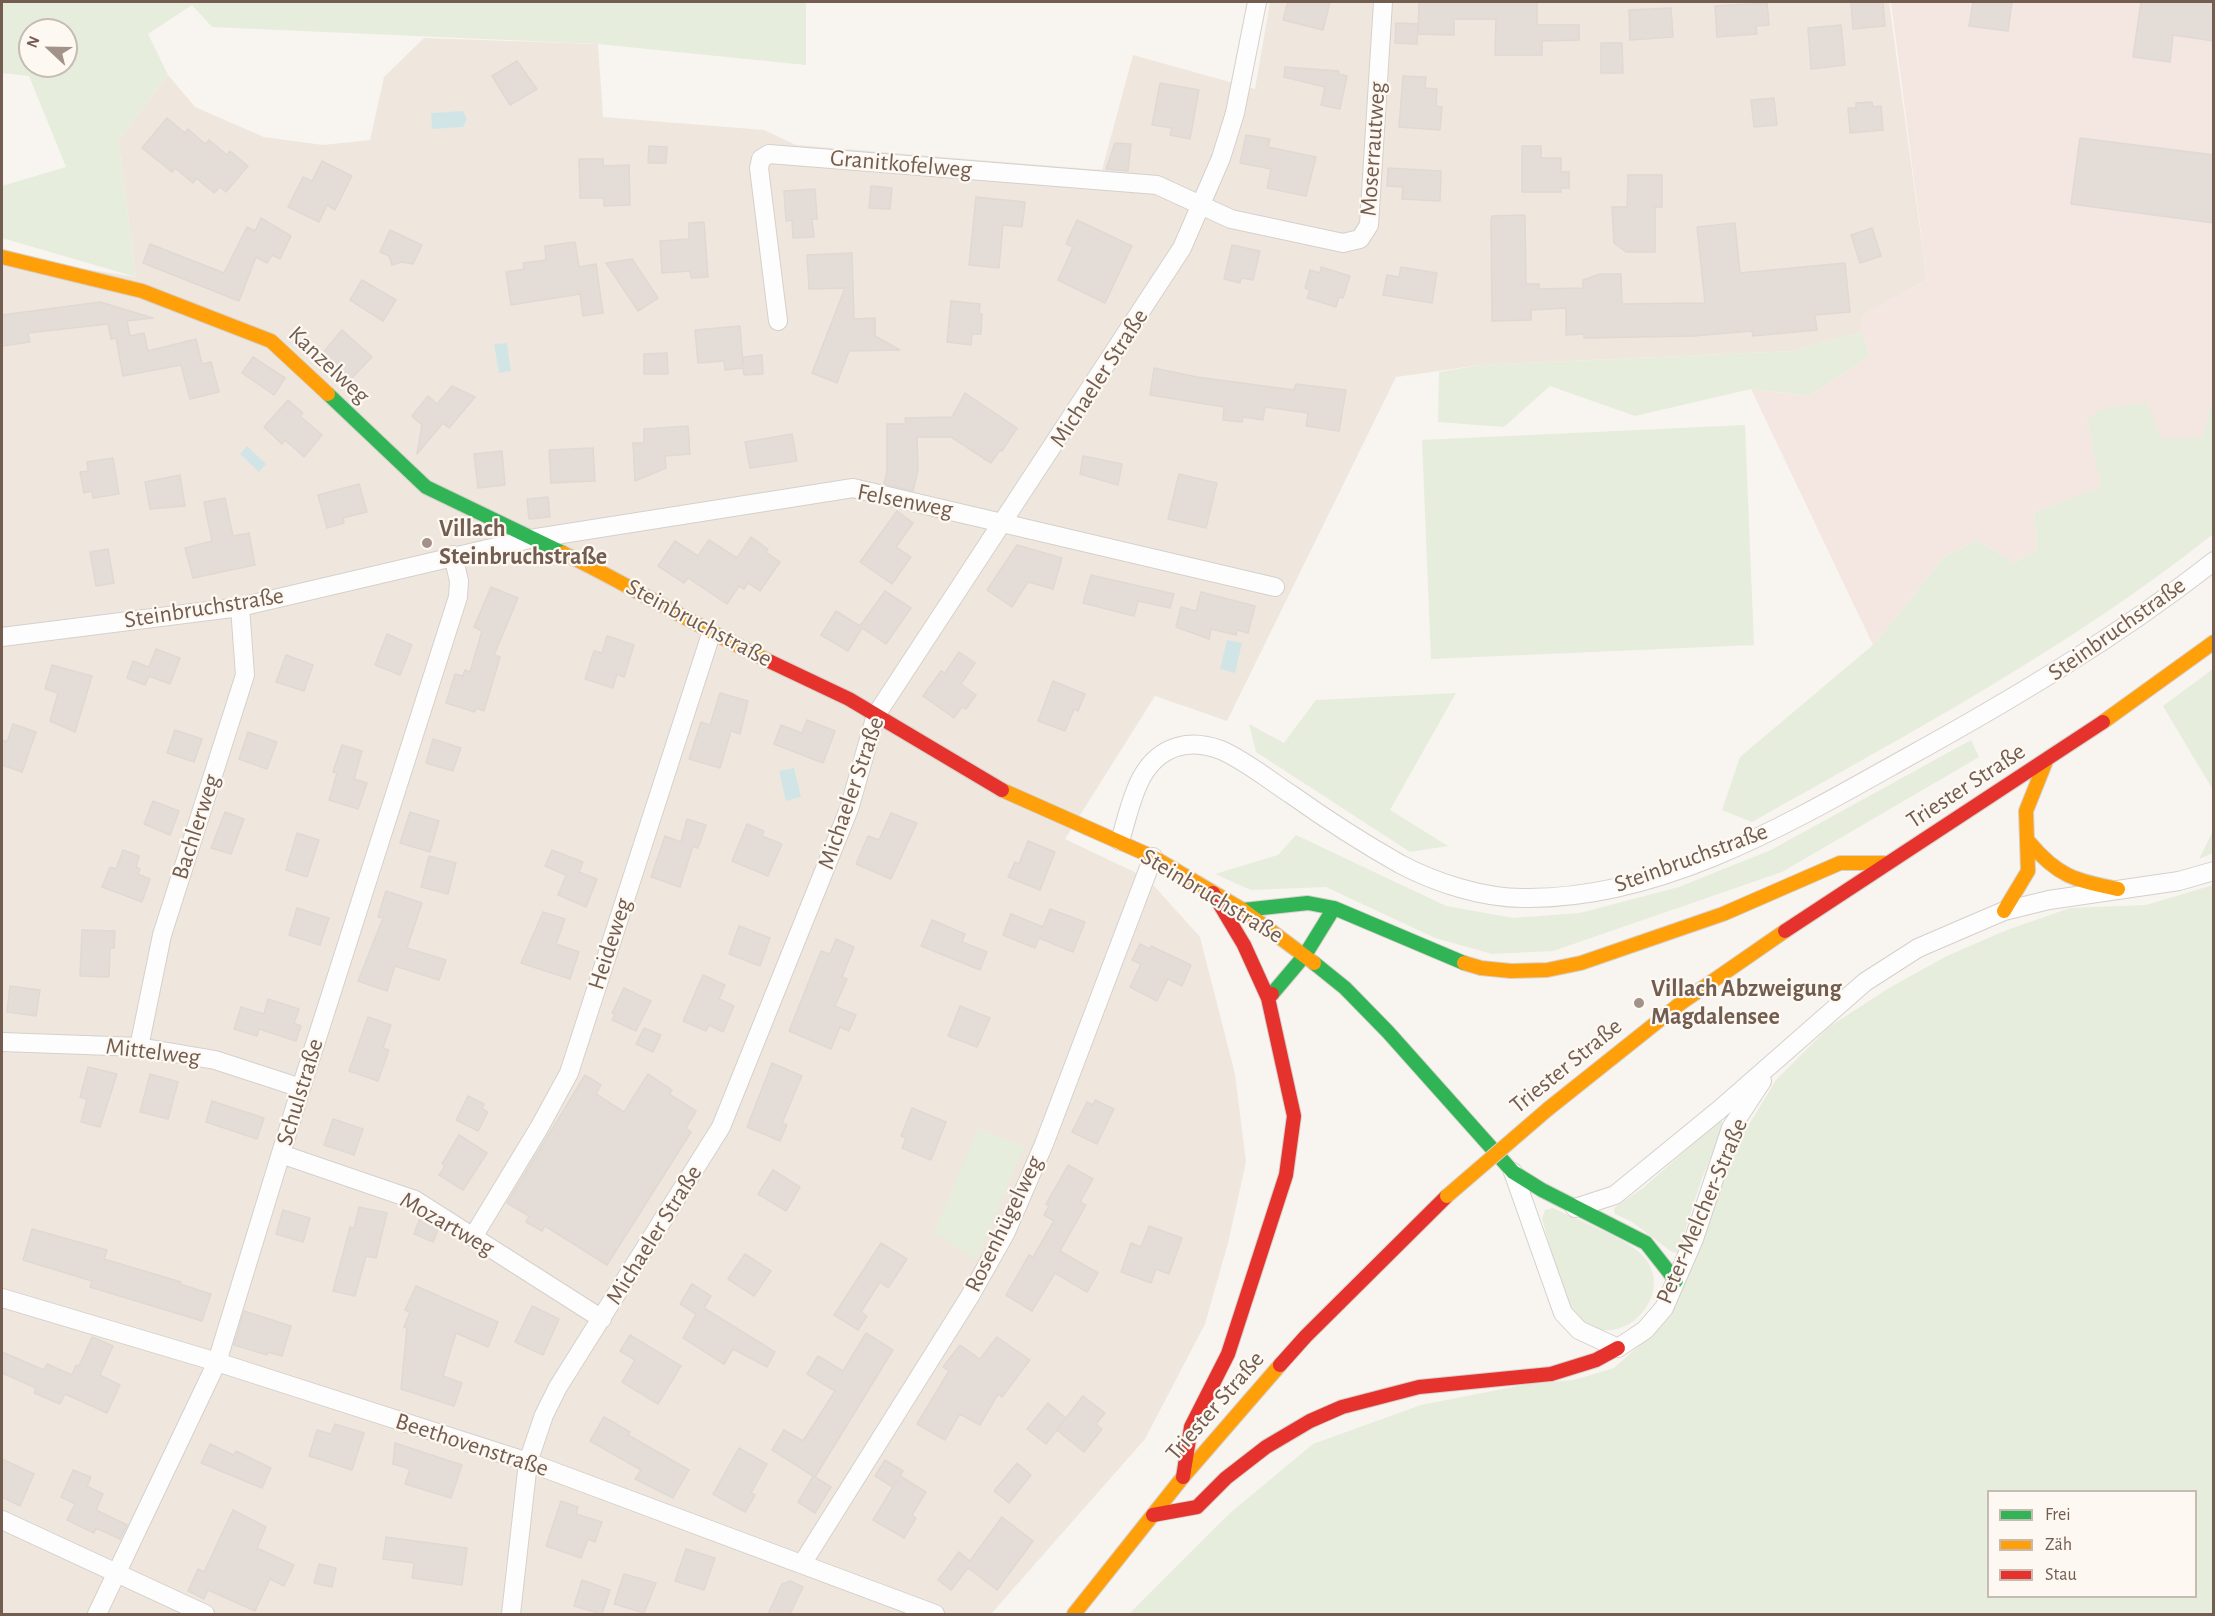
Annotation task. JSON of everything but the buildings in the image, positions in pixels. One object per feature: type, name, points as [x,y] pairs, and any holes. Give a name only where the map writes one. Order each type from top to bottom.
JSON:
[{"type":"main road","name":"Kanzelweg","points":[[2,257],[142,291],[271,341],[426,487],[530,539]]},
{"type":"main road","name":"Steinbruchstraße","points":[[530,539],[618,579],[711,634],[876,715],[1012,796],[1153,857],[1243,910],[1305,955],[1345,988],[1388,1032],[1513,1172],[1575,1208],[1646,1243],[1676,1281]]},
{"type":"main road","name":"Triester Straße","points":[[1074,1614],[1183,1478],[1306,1336],[1447,1196],[1548,1109],[1634,1039],[1726,971],[2046,761],[2214,642]]},
{"type":"main road","points":[[2004,911],[2028,871],[2029,842],[2026,811],[2046,761]]},
{"type":"main road","points":[[2029,842],[2056,873],[2073,881],[2118,889]]},
{"type":"main road","points":[[1243,910],[1308,903],[1334,908],[1446,957],[1481,968],[1511,971],[1547,970],[1581,963],[1723,914],[1840,863],[1888,863]]},
{"type":"main road","points":[[1183,1478],[1191,1428],[1228,1354],[1286,1175],[1293,1116],[1268,998],[1244,945],[1213,893]]},
{"type":"main road","points":[[1268,998],[1305,955],[1334,908]]},
{"type":"main road","points":[[1153,1515],[1197,1507],[1213,1489],[1267,1444],[1340,1408],[1384,1394],[1431,1384],[1525,1378],[1579,1369],[1600,1360],[1618,1348]]},
{"type":"street","name":"Michaeler Straße","points":[[511,1614],[528,1462],[544,1415],[558,1387],[721,1127],[849,809],[876,715],[1156,292],[1182,248],[1221,158],[1235,113],[1257,2]]},
{"type":"street","name":"Moserrautweg","points":[[1201,205],[1231,219],[1343,243],[1360,239],[1369,225],[1383,2]]},
{"type":"street","name":"Granitkofelweg","points":[[778,321],[759,168],[761,159],[769,154],[1157,185],[1201,205]]},
{"type":"street","name":"Felsenweg","points":[[530,539],[854,488],[1275,587]]},
{"type":"street","name":"Steinbruchstraße","points":[[2,637],[240,608],[453,555],[530,539]]},
{"type":"street","name":"Schulstraße","points":[[97,1614],[217,1362],[301,1088],[458,597],[459,581],[453,555]]},
{"type":"street","name":"Steinbruchstraße","points":[[1120,841],[1140,777],[1158,757],[1178,747],[1201,744],[1222,751],[1249,766],[1333,824],[1404,866],[1444,882],[1484,894],[1521,898],[1557,897],[1604,891],[1658,876],[1720,853],[1817,807],[2060,671],[2161,603],[2214,561]]},
{"type":"street","name":"Bachlerweg","points":[[139,1047],[162,935],[245,675],[240,608]]},
{"type":"street","name":"Heideweg","points":[[473,1237],[539,1128],[569,1072],[711,634]]},
{"type":"street","name":"Rosenhügelweg","points":[[802,1564],[969,1296],[1006,1232],[1044,1144],[1153,857]]},
{"type":"street","name":"Peter-Melcher-Straße","points":[[1575,1208],[1615,1196],[1775,1062],[1865,982],[1918,948],[2004,911],[2049,900],[2179,881],[2214,871]]},
{"type":"street","name":"Mittelweg","points":[[2,1042],[139,1047],[215,1060],[301,1088]]},
{"type":"street","name":"Peter-Melcher-Straße","points":[[1618,1348],[1645,1330],[1664,1308],[1676,1281],[1731,1128],[1775,1062]]},
{"type":"street","name":"Mozartweg","points":[[281,1154],[415,1200],[602,1319]]},
{"type":"street","points":[[1513,1172],[1563,1313],[1579,1330],[1618,1348]]},
{"type":"street","name":"Beethovenstraße","points":[[2,1298],[217,1362],[528,1462],[935,1614]]},
{"type":"street","points":[[2,1520],[205,1614]]},
{"type":"shaded area","points":[[1270,2],[1889,2],[1927,280],[1863,315],[1861,332],[1794,351],[1481,365],[1396,377],[1227,721],[1155,696],[1065,839],[1147,878],[1200,937],[1235,1074],[1246,1162],[1228,1243],[1205,1324],[1145,1439],[991,1614],[2,1614],[2,256],[136,277],[118,140],[168,75],[195,107],[264,137],[323,145],[370,140],[384,77],[424,38],[598,44],[603,117],[764,130],[796,145],[1102,170],[1133,55],[1255,89]]},
{"type":"shaded area","points":[[1891,2],[2213,2],[2214,398],[2202,438],[2160,438],[2087,420],[2102,487],[2034,512],[2037,550],[2014,563],[1978,540],[1945,556],[1873,645],[1751,389],[1809,396],[1870,356],[1861,332],[1863,315],[1927,280]]},
{"type":"shaded area","points":[[463,111],[467,119],[463,127],[432,129],[431,113]]},
{"type":"shaded area","points":[[507,343],[511,371],[499,373],[494,344]]},
{"type":"shaded area","points":[[247,446],[266,464],[259,472],[240,454]]},
{"type":"shaded area","points":[[1227,640],[1242,643],[1235,673],[1220,669]]},
{"type":"shaded area","points":[[794,768],[801,797],[786,801],[779,771]]},
{"type":"green space","points":[[2,2],[806,2],[806,65],[598,44],[212,27],[192,5],[148,34],[168,75],[118,140],[136,277],[2,238],[2,186],[66,167],[30,78],[78,78],[78,18],[18,18],[18,75],[2,73]]},
{"type":"green space","points":[[1861,332],[1870,356],[1809,396],[1751,389],[1635,416],[1550,386],[1504,427],[1438,422],[1439,372],[1481,365],[1794,351]]},
{"type":"green space","points":[[2213,398],[2213,534],[2103,614],[1930,722],[1752,822],[1722,810],[1740,757],[1873,645],[1945,556],[1978,540],[2014,563],[2037,550],[2034,512],[2101,487],[2087,420],[2101,409],[2147,402],[2161,438],[2202,438]]},
{"type":"green space","points":[[1745,425],[1754,645],[1431,659],[1422,440]]},
{"type":"green space","points":[[2213,669],[2213,790],[2163,706]]},
{"type":"green space","points":[[1456,693],[1390,810],[1448,846],[1410,852],[1256,752],[1249,724],[1284,743],[1316,700]]},
{"type":"green space","points":[[1971,740],[1979,757],[1782,872],[1553,951],[1492,954],[1435,938],[1326,887],[1251,890],[1215,874],[1278,855],[1296,835],[1446,906],[1513,918],[1580,913],[1679,887],[1771,850]]},
{"type":"green space","points":[[2213,831],[2213,853],[2199,859]]},
{"type":"green space","points":[[2213,885],[2213,1614],[1129,1614],[1230,1513],[1313,1444],[1421,1405],[1528,1384],[1574,1380],[1614,1368],[1663,1324],[1685,1284],[1739,1141],[1776,1080],[1829,1027],[1889,988],[1947,956],[2007,930],[2070,908],[2146,905]]},
{"type":"green space","points":[[1720,1120],[1724,1124],[1701,1181],[1678,1253],[1672,1252],[1632,1222],[1615,1214],[1614,1208],[1643,1188]]},
{"type":"green space","points":[[979,1128],[1024,1147],[976,1260],[934,1232]]},
{"type":"green space","points":[[1553,1208],[1627,1243],[1649,1265],[1654,1282],[1650,1299],[1641,1314],[1626,1325],[1610,1330],[1592,1327],[1575,1314],[1569,1305],[1559,1281],[1542,1219],[1545,1210]]},
{"type":"traffic: fast","points":[[328,394],[426,487],[563,553]]},
{"type":"traffic: fast","points":[[1243,910],[1308,903],[1334,908],[1464,963]]},
{"type":"traffic: fast","points":[[1272,994],[1305,955],[1334,908]]},
{"type":"traffic: fast","points":[[1314,963],[1345,988],[1388,1032],[1513,1172],[1542,1190],[1646,1243],[1676,1281]]},
{"type":"traffic: slow","points":[[2,257],[142,291],[271,341],[328,394]]},
{"type":"traffic: slow","points":[[563,553],[771,662]]},
{"type":"traffic: slow","points":[[2103,722],[2214,642]]},
{"type":"traffic: slow","points":[[2004,911],[2028,871],[2026,811],[2046,761]]},
{"type":"traffic: slow","points":[[1002,790],[1153,857],[1243,910],[1314,963]]},
{"type":"traffic: slow","points":[[2029,842],[2058,870],[2079,880],[2118,889]]},
{"type":"traffic: slow","points":[[1464,963],[1481,968],[1511,971],[1547,970],[1581,963],[1723,914],[1840,863],[1888,863]]},
{"type":"traffic: slow","points":[[1548,1109],[1681,1003],[1785,931]]},
{"type":"traffic: slow","points":[[1447,1196],[1548,1109]]},
{"type":"traffic: slow","points":[[1074,1614],[1183,1477],[1280,1365]]},
{"type":"traffic: jam","points":[[771,662],[849,699],[1002,790]]},
{"type":"traffic: jam","points":[[1785,931],[2103,722]]},
{"type":"traffic: jam","points":[[1213,893],[1244,945],[1268,998]]},
{"type":"traffic: jam","points":[[1183,1477],[1191,1427],[1228,1354],[1286,1175],[1294,1116],[1268,998],[1272,994]]},
{"type":"traffic: jam","points":[[1280,1365],[1306,1336],[1447,1196]]},
{"type":"traffic: jam","points":[[1153,1515],[1197,1507],[1226,1478],[1266,1447],[1310,1421],[1342,1407],[1419,1387],[1551,1374],[1596,1360],[1618,1348]]},
{"type":"place","name":"Villach Steinbruchstraße","points":[[427,543]]},
{"type":"place","name":"Villach Abzweigung Magdalensee","points":[[1639,1003]]}]
